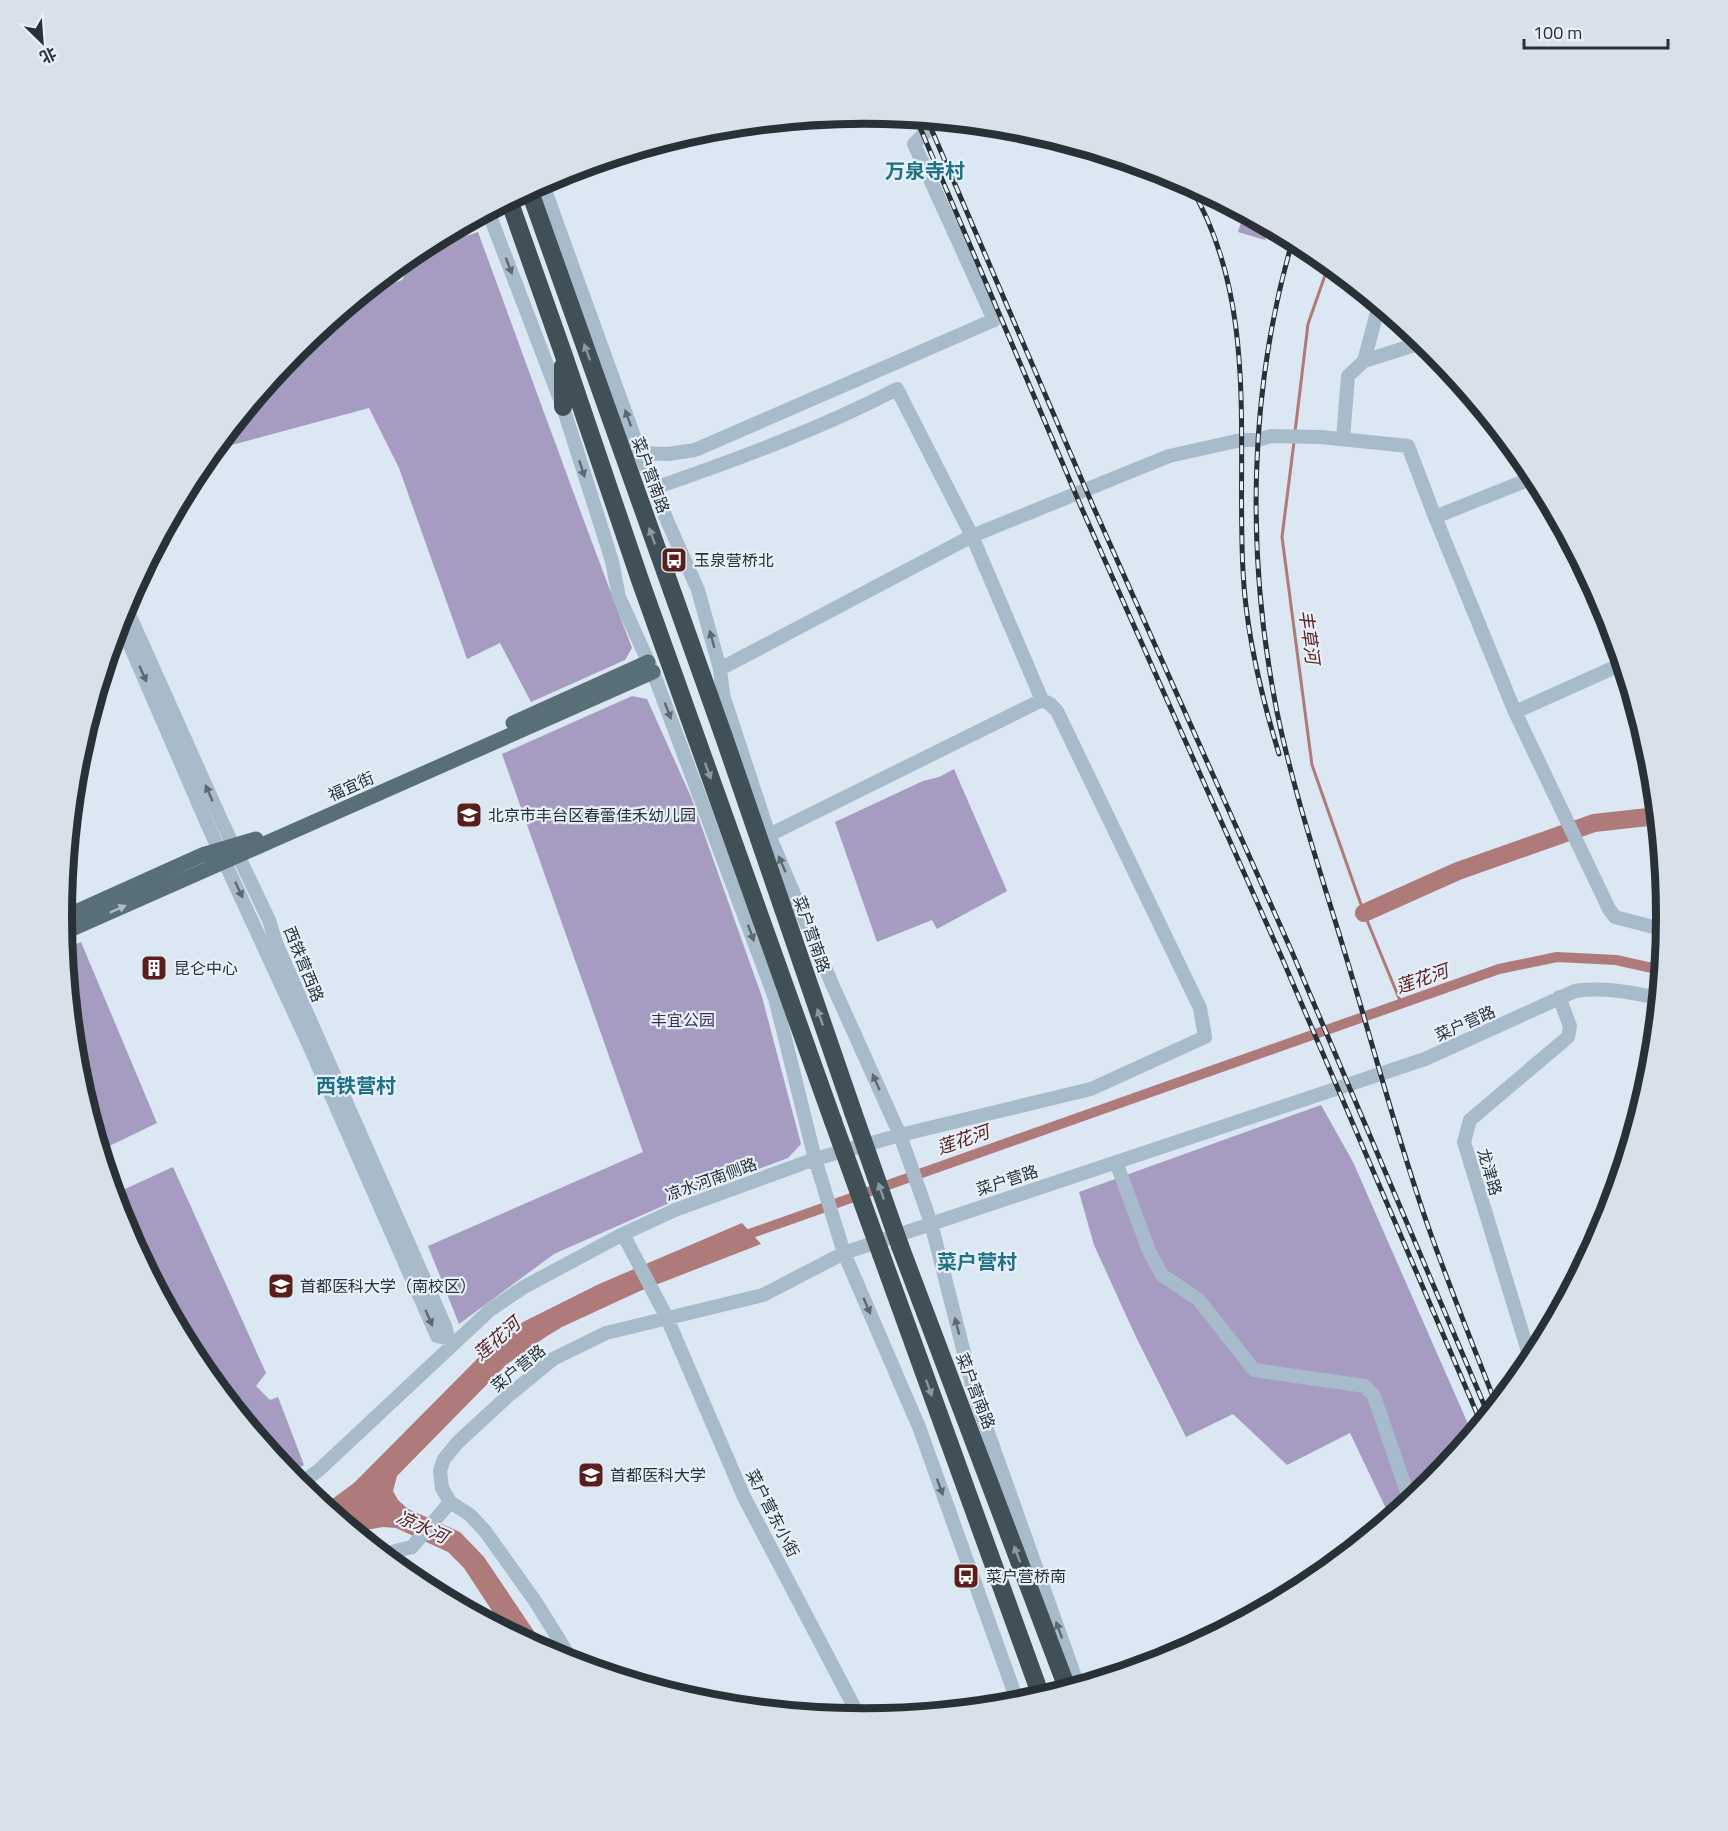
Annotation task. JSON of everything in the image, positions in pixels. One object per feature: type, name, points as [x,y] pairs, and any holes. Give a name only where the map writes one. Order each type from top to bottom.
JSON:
[{"type":"highway","name":"菜户营南路","points":[[532,197],[724,737],[900,1246],[1066,1682]]},
{"type":"highway","points":[[510,207],[563,352],[640,580],[1038,1688]]},
{"type":"highway","points":[[563,352],[563,407]]},
{"type":"highway","points":[[723,695],[724,737]]},
{"type":"main road","name":"福宜街","points":[[72,928],[256,838],[651,667]]},
{"type":"main road","name":"福宜街","points":[[72,913],[202,855],[229,853]]},
{"type":"street","points":[[640,453],[668,454],[695,450],[994,320],[914,144],[931,126]]},
{"type":"street","name":"菜户营南路","points":[[545,191],[640,453],[669,525],[699,590],[720,669],[723,695],[769,835],[832,984],[900,1135],[931,1223],[975,1396],[1076,1679]]},
{"type":"street","points":[[491,218],[563,407],[612,561],[619,597],[651,667],[775,998],[815,1159],[844,1253],[919,1427],[1014,1693]]},
{"type":"street","points":[[1364,361],[1377,313]]},
{"type":"street","points":[[1343,439],[1347,376],[1364,361],[1413,345]]},
{"type":"street","points":[[769,835],[1042,700],[972,536],[886,367]]},
{"type":"street","points":[[663,485],[775,445],[858,409],[897,389]]},
{"type":"street","points":[[720,669],[972,536],[1169,456],[1241,440],[1258,440],[1271,436],[1321,437],[1408,446],[1515,712],[1609,909],[1615,917],[1656,928]]},
{"type":"street","points":[[1435,517],[1526,480]]},
{"type":"street","name":"西铁营西路","points":[[130,617],[309,1045],[437,1336],[450,1342]]},
{"type":"street","name":"西铁营西路","points":[[125,632],[229,853]]},
{"type":"street","points":[[1515,712],[1616,667]]},
{"type":"street","name":"凉水河南侧路","points":[[307,1479],[450,1342],[489,1310],[524,1287],[623,1234],[675,1210],[815,1159],[900,1135],[1091,1089],[1205,1037],[1200,1008],[1057,711],[1042,700]]},
{"type":"street","name":"菜户营路","points":[[448,1504],[442,1488],[440,1471],[444,1459],[458,1442],[553,1359],[606,1333],[763,1295],[844,1253],[1425,1059],[1575,991],[1614,990],[1651,997]]},
{"type":"street","name":"龙津路","points":[[1527,1349],[1464,1142],[1470,1120],[1568,1037],[1570,1026],[1559,997]]},
{"type":"street","points":[[1116,1162],[1149,1251],[1162,1275],[1199,1300],[1254,1370],[1365,1386],[1374,1396],[1407,1492]]},
{"type":"street","name":"菜户营东小街","points":[[623,1234],[667,1318],[744,1497],[855,1708]]},
{"type":"street","points":[[393,1552],[412,1547],[448,1504],[471,1515],[535,1601],[564,1648]]},
{"type":"green space","points":[[1242,220],[1267,234],[1265,240],[1238,232]]},
{"type":"green space","points":[[478,232],[632,648],[625,660],[531,702],[500,643],[467,659],[399,468],[369,408],[226,446],[269,393],[304,355],[342,320],[383,286],[402,280],[410,267],[448,242]]},
{"type":"green space","name":"丰宜公园","points":[[632,696],[647,699],[691,797],[762,997],[801,1144],[788,1158],[683,1197],[554,1254],[459,1324],[428,1246],[643,1152],[502,754]]},
{"type":"green space","points":[[954,769],[1007,891],[937,929],[932,920],[877,942],[835,822]]},
{"type":"green space","points":[[81,942],[157,1123],[107,1147],[87,1070],[79,1019],[73,945]]},
{"type":"green space","points":[[1321,1105],[1353,1162],[1469,1426],[1424,1476],[1387,1510],[1350,1433],[1287,1465],[1233,1414],[1186,1437],[1136,1337],[1094,1245],[1079,1192]]},
{"type":"green space","points":[[173,1167],[266,1373],[256,1386],[270,1400],[278,1397],[304,1465],[297,1469],[269,1438],[205,1356],[154,1266],[122,1191]]},
{"type":"water","name":"凉水河","points":[[742,1223],[761,1244],[640,1291],[562,1327],[544,1338],[506,1365],[397,1476],[393,1491],[398,1500],[408,1509],[460,1532],[484,1557],[538,1637],[495,1616],[464,1568],[448,1552],[396,1528],[383,1527],[365,1530],[330,1500],[354,1483],[486,1350],[523,1322],[599,1284]]},
{"type":"waterway","name":"丰草河","points":[[1295,432],[1308,324],[1326,273]]},
{"type":"waterway","name":"丰草河","points":[[1294,442],[1282,537],[1312,765],[1364,913],[1401,1003]]},
{"type":"waterway","points":[[1364,913],[1458,871],[1594,823],[1649,817]]},
{"type":"waterway","name":"莲花河","points":[[738,1238],[1499,969],[1557,957],[1616,960],[1654,968]]},
{"type":"railway","points":[[919,125],[1082,509],[1282,958],[1478,1415]]},
{"type":"railway","points":[[930,126],[1093,506],[1292,952],[1485,1407]]},
{"type":"railway","points":[[1195,197],[1211,229],[1226,276],[1235,324],[1240,373],[1243,571],[1247,618],[1255,664],[1279,754]]},
{"type":"railway","points":[[1290,249],[1278,297],[1267,356],[1256,474],[1260,594],[1277,712],[1303,813],[1408,1167],[1445,1273],[1493,1397]]},
{"type":"place","name":"玉泉营桥北","points":[[674,560]]},
{"type":"place","name":"北京市丰台区春蕾佳禾幼儿园","points":[[469,815]]},
{"type":"place","name":"昆仑中心","points":[[154,968]]},
{"type":"place","name":"首都医科大学（南校区）","points":[[281,1286]]},
{"type":"place","name":"首都医科大学","points":[[591,1475]]},
{"type":"place","name":"菜户营桥南","points":[[966,1576]]},
{"type":"district","name":"万泉寺村","points":[[925,171]]},
{"type":"district","name":"西铁营村","points":[[356,1086]]},
{"type":"district","name":"菜户营村","points":[[977,1262]]}]
